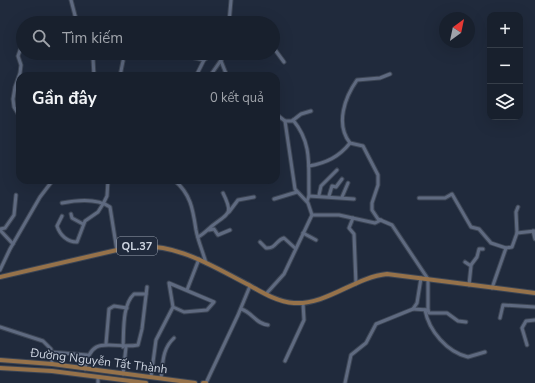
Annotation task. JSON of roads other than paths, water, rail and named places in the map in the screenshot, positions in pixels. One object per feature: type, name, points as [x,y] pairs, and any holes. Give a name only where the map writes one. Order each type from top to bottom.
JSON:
[{"type":"main road","name":"QL.37","points":[[0,277],[130,247],[155,246],[180,252],[199,259],[266,294],[288,302],[303,303],[319,299],[356,284],[387,274],[492,289],[535,293]]},
{"type":"main road","name":"Đường Nguyễn Tất Thành","points":[[0,360],[52,364],[195,383]]},
{"type":"main road","points":[[52,364],[52,371]]},
{"type":"main road","name":"Đường Nguyễn Tất Thành","points":[[0,368],[52,371],[98,380],[146,383]]},
{"type":"main road","points":[[98,380],[99,371]]},
{"type":"street","points":[[71,0],[75,16]]},
{"type":"street","points":[[230,16],[231,0]]},
{"type":"street","points":[[280,57],[284,62]]},
{"type":"street","points":[[19,60],[21,65],[20,72]]},
{"type":"street","points":[[93,60],[94,72]]},
{"type":"street","points":[[198,72],[204,60]]},
{"type":"street","points":[[121,72],[123,61]]},
{"type":"street","points":[[213,72],[222,62],[226,72]]},
{"type":"street","points":[[390,74],[380,78],[358,79],[348,93],[343,122],[345,135],[350,143],[363,146],[367,156],[376,168],[378,185],[372,207],[376,217],[390,223],[397,231],[428,279],[426,310],[432,329],[452,350],[468,357],[486,352]]},
{"type":"street","points":[[16,84],[13,99],[16,110]]},
{"type":"street","points":[[285,121],[294,120],[301,114],[311,111]]},
{"type":"street","points":[[266,294],[284,274],[295,248],[312,215],[307,201],[297,192],[285,121],[280,117]]},
{"type":"street","points":[[294,120],[300,128],[308,147],[309,196],[307,201]]},
{"type":"street","points":[[309,166],[326,162],[337,156],[350,143]]},
{"type":"street","points":[[319,195],[321,186],[337,170]]},
{"type":"street","points":[[329,196],[332,186],[337,187],[342,179]]},
{"type":"street","points":[[342,198],[348,183]]},
{"type":"street","points":[[0,270],[40,197],[50,184]]},
{"type":"street","points":[[62,216],[57,227],[69,241],[77,242],[83,224],[87,218],[98,212],[103,204],[107,195],[108,184]]},
{"type":"street","points":[[178,184],[184,189],[192,203],[198,237],[206,263]]},
{"type":"street","points":[[274,199],[297,192]]},
{"type":"street","points":[[223,193],[229,206],[226,215]]},
{"type":"street","points":[[419,198],[445,198],[452,194],[471,226],[479,229],[489,242],[506,248],[512,247],[517,233],[516,212],[518,207]]},
{"type":"street","points":[[13,244],[0,229],[5,228],[14,215],[16,195]]},
{"type":"street","points":[[309,196],[319,195],[354,199]]},
{"type":"street","points":[[198,237],[226,215],[238,200],[254,197]]},
{"type":"street","points":[[62,203],[77,200],[103,204],[112,209],[116,251]]},
{"type":"street","points":[[71,214],[72,218],[83,224]]},
{"type":"street","points":[[312,215],[339,215],[375,223],[381,220]]},
{"type":"street","points":[[353,218],[349,228],[354,234],[356,284]]},
{"type":"street","points":[[207,231],[214,229],[218,235],[230,230]]},
{"type":"street","points":[[517,233],[534,231],[535,239]]},
{"type":"street","points":[[303,233],[316,240]]},
{"type":"street","points":[[260,242],[266,248],[270,248],[275,246],[280,239],[284,238],[295,248]]},
{"type":"street","points":[[492,289],[506,248]]},
{"type":"street","points":[[469,285],[471,265],[477,257],[479,249],[484,249]]},
{"type":"street","points":[[188,289],[199,259]]},
{"type":"street","points":[[465,262],[471,265]]},
{"type":"street","points":[[413,309],[417,303],[421,278]]},
{"type":"street","points":[[151,377],[156,340],[173,307],[169,283],[188,289],[214,302],[207,310],[184,312],[173,307]]},
{"type":"street","points":[[85,369],[87,355],[92,350],[106,344],[125,347],[138,345],[147,286]]},
{"type":"street","points":[[206,383],[241,309],[250,286]]},
{"type":"street","points":[[123,374],[127,308],[132,295],[138,293],[146,294]]},
{"type":"street","points":[[285,361],[304,320],[303,303]]},
{"type":"street","points":[[500,318],[503,305],[535,307]]},
{"type":"street","points":[[106,344],[109,309],[114,306],[127,308]]},
{"type":"street","points":[[241,309],[248,312],[260,323],[268,325]]},
{"type":"street","points":[[345,383],[350,356],[366,343],[373,327],[379,322],[413,309],[426,310],[429,313],[447,313],[455,320],[466,322]]},
{"type":"street","points":[[527,345],[522,328],[526,321],[535,320]]},
{"type":"street","points":[[0,327],[42,341],[51,352],[52,364]]},
{"type":"street","points":[[161,378],[164,353],[167,346],[174,338]]},
{"type":"street","points":[[51,352],[87,355]]}]
